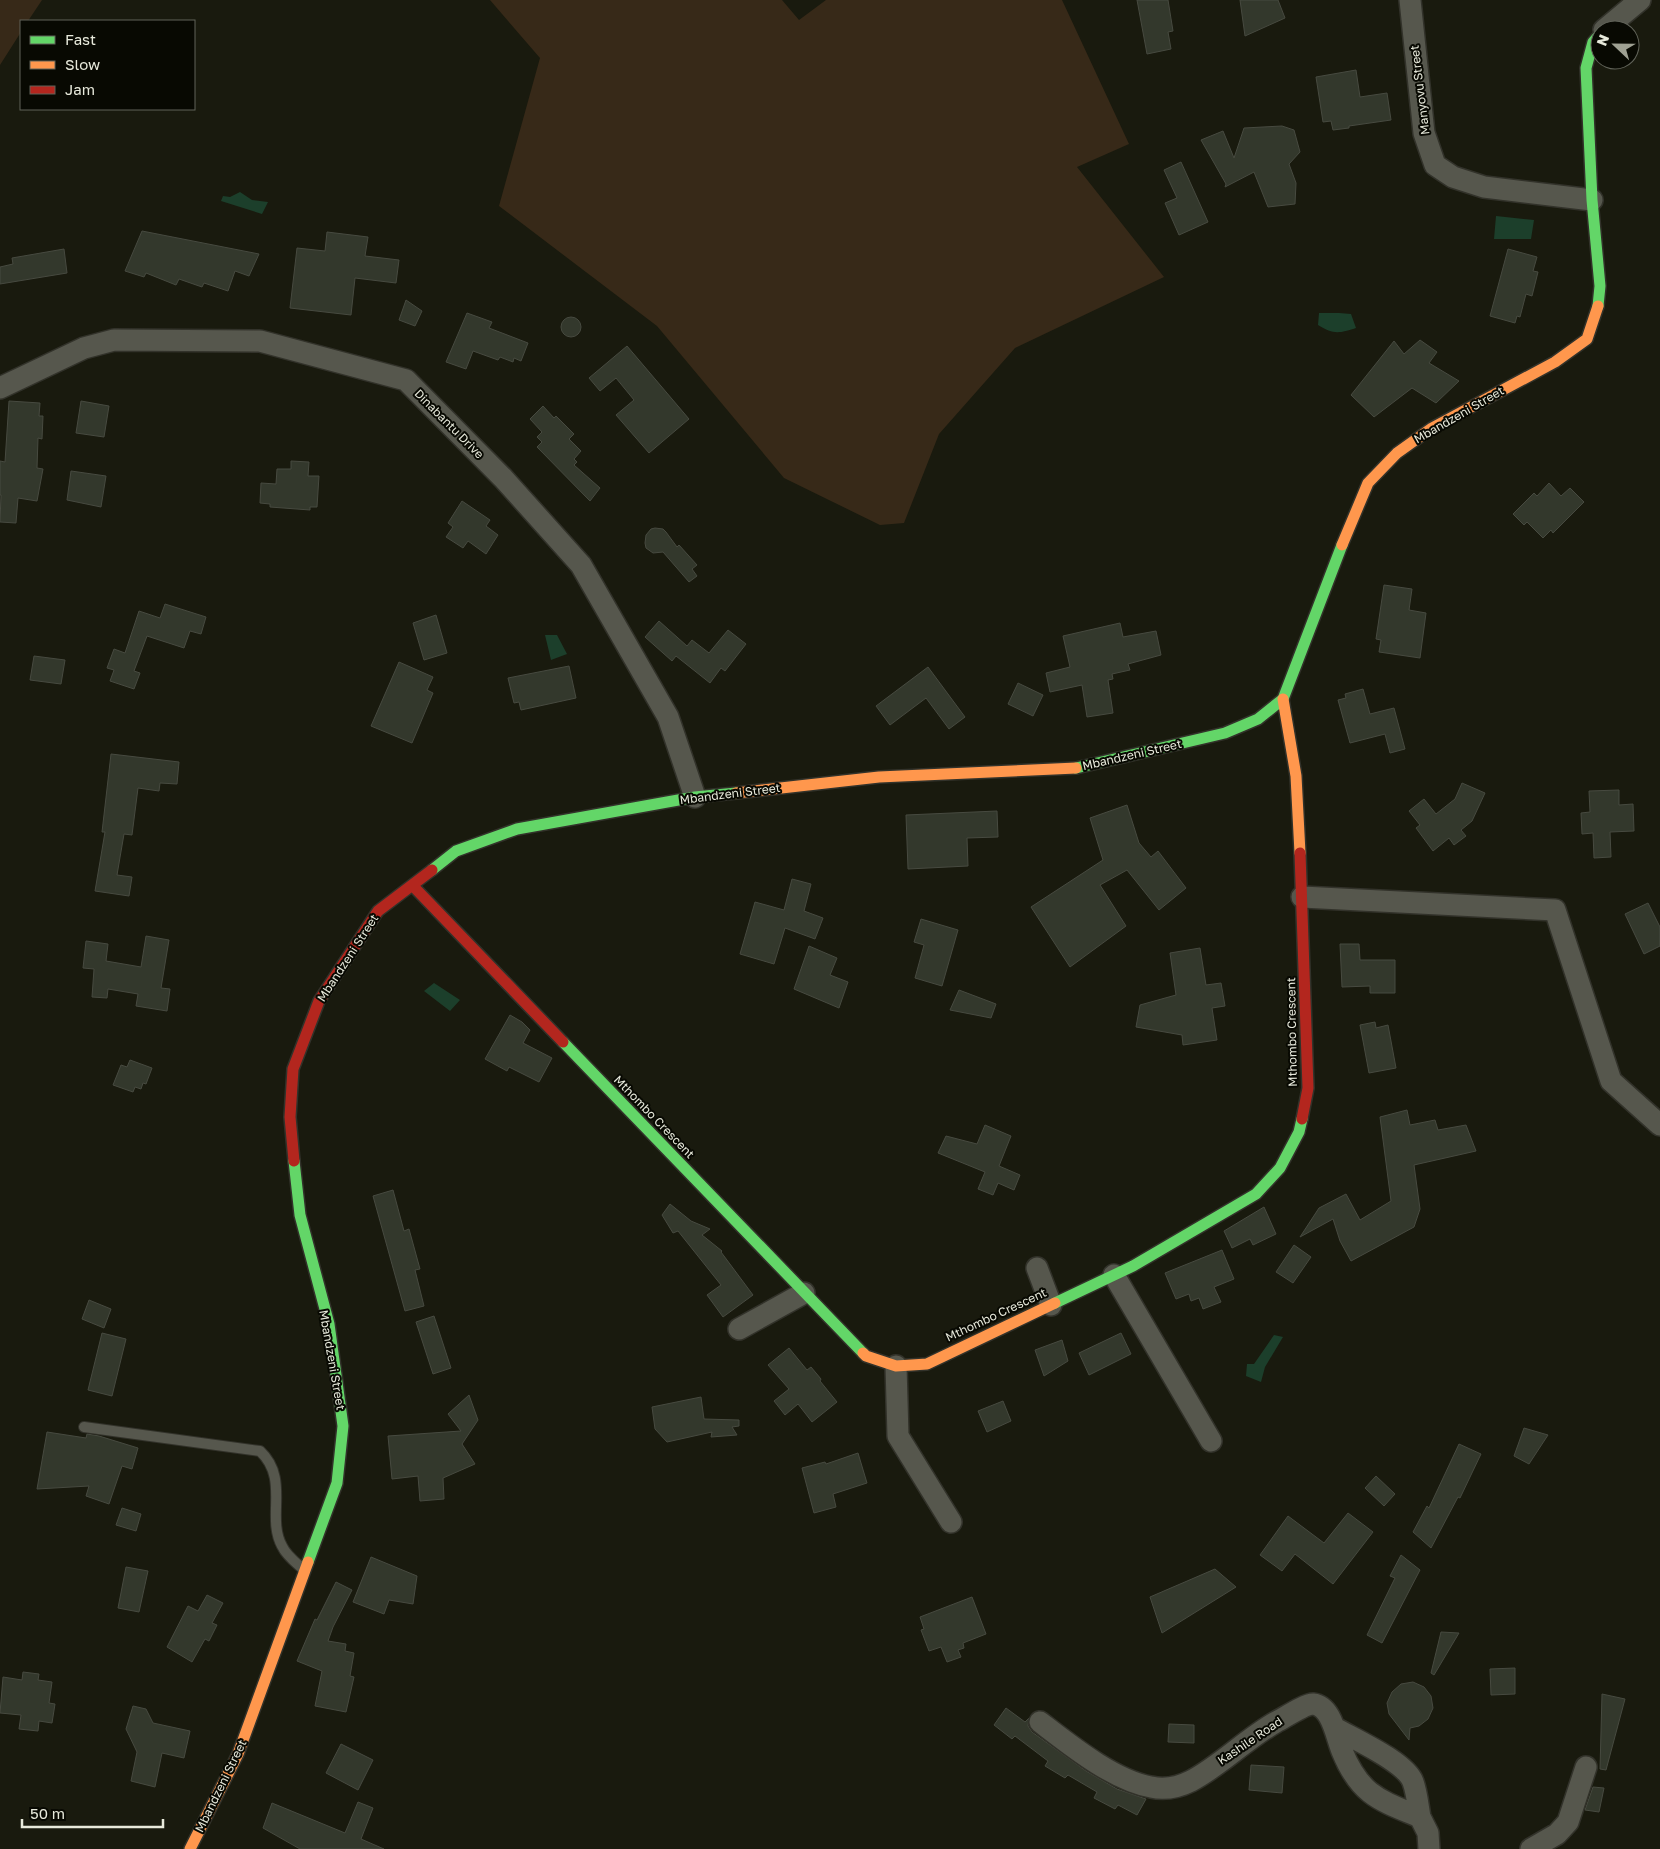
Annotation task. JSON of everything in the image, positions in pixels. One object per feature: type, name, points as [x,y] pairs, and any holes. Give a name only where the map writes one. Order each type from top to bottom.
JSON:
[{"type":"street","name":"Manyovu Street","points":[[1410,0],[1424,133],[1435,165],[1453,177],[1484,187],[1592,200]]},
{"type":"street","points":[[1616,20],[1640,0]]},
{"type":"street","name":"Mbandzeni Street","points":[[190,1849],[238,1754],[337,1483],[343,1426],[328,1324],[300,1215],[290,1117],[293,1069],[320,1001],[378,910],[413,886],[456,852],[517,829],[695,797],[879,778],[1072,770],[1225,733],[1258,719],[1283,698],[1353,514],[1368,483],[1397,453],[1432,428],[1554,362],[1587,339],[1597,310],[1600,286],[1592,200],[1586,68],[1590,53]]},
{"type":"street","name":"Dinabantu Drive","points":[[0,388],[84,348],[114,340],[260,341],[406,380],[503,478],[581,565],[668,717],[695,797]]},
{"type":"street","name":"Mthombo Crescent","points":[[413,886],[866,1356],[896,1366],[927,1364],[1133,1266],[1256,1194],[1280,1168],[1299,1132],[1308,1088],[1296,776],[1283,698]]},
{"type":"street","points":[[1302,897],[1555,910],[1611,1081],[1660,1125]]},
{"type":"street","points":[[1037,1268],[1051,1305]]},
{"type":"street","points":[[1114,1275],[1211,1441]]},
{"type":"street","points":[[739,1329],[804,1293]]},
{"type":"street","points":[[896,1366],[898,1436],[951,1522]]},
{"type":"street","name":"Kashile Road","points":[[1040,1722],[1072,1746],[1106,1768],[1131,1781],[1152,1788],[1173,1788],[1192,1780],[1266,1728],[1313,1704],[1326,1711],[1335,1728],[1342,1751],[1355,1776],[1365,1789],[1381,1800],[1420,1817]]},
{"type":"street","points":[[1335,1728],[1398,1764],[1408,1772],[1414,1783],[1420,1817],[1428,1834],[1429,1849]]},
{"type":"street","points":[[1531,1849],[1556,1834],[1568,1822],[1586,1767]]},
{"type":"lane","points":[[84,1427],[260,1451],[273,1468],[277,1493],[276,1523],[281,1546],[306,1571]]},
{"type":"shaded area","points":[[0,0],[42,0],[29,20],[20,20],[20,34],[0,65]]},
{"type":"shaded area","points":[[490,0],[782,0],[799,20],[826,0],[1062,0],[1129,144],[1077,167],[1164,277],[1015,348],[939,434],[904,523],[880,525],[784,478],[657,326],[499,206],[540,58]]},
{"type":"shaded area","points":[[240,192],[252,200],[268,202],[262,214],[221,201],[223,196],[230,197]]},
{"type":"shaded area","points":[[1496,216],[1534,220],[1531,239],[1494,239]]},
{"type":"shaded area","points":[[1319,313],[1351,314],[1356,328],[1340,332],[1328,330],[1318,325]]},
{"type":"shaded area","points":[[545,635],[557,635],[567,654],[551,660]]},
{"type":"shaded area","points":[[434,983],[460,1000],[450,1011],[424,991]]},
{"type":"shaded area","points":[[1274,1335],[1283,1337],[1265,1367],[1261,1382],[1246,1376],[1247,1364],[1254,1364]]},
{"type":"building","points":[[1137,0],[1168,0],[1173,31],[1168,32],[1171,49],[1147,54]]},
{"type":"building","points":[[1240,0],[1278,0],[1285,18],[1245,36]]},
{"type":"building","points":[[1356,70],[1360,97],[1387,93],[1391,120],[1333,130],[1331,121],[1323,122],[1316,77]]},
{"type":"building","points":[[1282,126],[1294,130],[1300,152],[1289,164],[1296,183],[1295,204],[1268,207],[1254,172],[1225,187],[1226,184],[1201,140],[1223,131],[1234,158],[1244,128]]},
{"type":"building","points":[[1181,162],[1208,222],[1179,235],[1165,203],[1177,198],[1164,170]]},
{"type":"building","points":[[142,231],[259,254],[249,276],[235,271],[228,291],[204,283],[202,287],[179,279],[176,285],[146,273],[144,277],[125,271]]},
{"type":"building","points":[[327,232],[368,237],[365,256],[399,260],[396,283],[355,278],[351,315],[290,308],[297,248],[325,251]]},
{"type":"building","points":[[64,249],[67,273],[0,284],[0,267],[13,264],[12,258]]},
{"type":"building","points":[[1508,249],[1537,257],[1533,271],[1538,272],[1532,296],[1526,294],[1520,317],[1517,316],[1515,323],[1490,316]]},
{"type":"building","points":[[406,300],[422,311],[415,326],[399,320]]},
{"type":"building","points":[[467,313],[492,322],[489,328],[528,343],[521,361],[514,358],[513,362],[500,357],[498,360],[473,351],[466,369],[446,362]]},
{"type":"building","points":[[571,317],[578,320],[581,327],[578,334],[571,337],[564,334],[561,327],[564,320]]},
{"type":"building","points":[[1420,340],[1437,352],[1429,363],[1459,381],[1436,403],[1412,388],[1374,417],[1351,395],[1394,341],[1404,354]]},
{"type":"building","points":[[627,346],[689,419],[649,453],[616,415],[634,400],[616,378],[600,391],[589,378]]},
{"type":"building","points":[[9,401],[40,403],[39,416],[43,416],[42,439],[38,438],[37,468],[43,469],[37,501],[18,498],[16,523],[0,522],[0,461],[5,462]]},
{"type":"building","points":[[81,401],[109,406],[104,437],[76,433]]},
{"type":"building","points":[[543,406],[554,418],[556,416],[574,434],[569,439],[581,451],[574,459],[577,462],[574,465],[600,488],[590,501],[537,447],[542,442],[537,437],[542,432],[530,419]]},
{"type":"building","points":[[291,461],[309,462],[308,476],[319,476],[317,507],[310,507],[310,510],[270,507],[270,504],[260,503],[261,483],[276,484],[277,469],[291,469]]},
{"type":"building","points":[[71,471],[106,476],[101,507],[67,500]]},
{"type":"building","points":[[1549,483],[1561,496],[1570,488],[1584,502],[1553,533],[1551,530],[1543,538],[1527,522],[1524,525],[1513,514],[1534,493],[1537,496]]},
{"type":"building","points":[[462,501],[490,520],[486,526],[498,535],[486,554],[468,541],[463,548],[446,537],[453,527],[448,523]]},
{"type":"building","points":[[651,529],[663,529],[677,547],[679,545],[697,565],[692,569],[697,576],[689,582],[663,552],[653,553],[646,548],[646,535]]},
{"type":"building","points":[[1384,585],[1412,589],[1409,610],[1426,613],[1420,658],[1379,652],[1381,640],[1376,639]]},
{"type":"building","points":[[165,604],[206,617],[201,634],[190,631],[184,648],[147,636],[134,671],[140,673],[134,689],[110,681],[114,670],[107,668],[114,649],[125,653],[139,611],[160,618]]},
{"type":"building","points":[[436,615],[447,653],[424,660],[413,623]]},
{"type":"building","points":[[659,621],[687,646],[692,640],[709,653],[728,630],[746,644],[725,671],[721,668],[710,683],[676,656],[672,661],[645,637]]},
{"type":"building","points":[[1120,623],[1123,637],[1156,631],[1161,655],[1128,664],[1130,670],[1112,674],[1113,679],[1108,680],[1113,713],[1087,717],[1082,685],[1050,692],[1046,673],[1070,667],[1063,636]]},
{"type":"building","points":[[34,656],[65,660],[61,684],[30,680]]},
{"type":"building","points":[[399,662],[433,677],[427,690],[433,693],[412,743],[371,726]]},
{"type":"building","points":[[569,666],[576,698],[521,710],[519,702],[514,703],[508,678]]},
{"type":"building","points":[[928,667],[965,717],[949,729],[926,698],[890,725],[876,706]]},
{"type":"building","points":[[1018,683],[1043,695],[1033,716],[1008,704]]},
{"type":"building","points":[[1363,689],[1370,714],[1394,708],[1405,749],[1390,753],[1385,734],[1350,743],[1338,700],[1346,698],[1345,694]]},
{"type":"building","points":[[111,754],[179,762],[177,784],[160,783],[159,791],[138,788],[132,835],[124,834],[117,875],[132,877],[129,896],[95,891],[105,832],[102,832]]},
{"type":"building","points":[[1462,783],[1485,793],[1472,821],[1461,830],[1466,836],[1454,845],[1449,838],[1433,851],[1416,828],[1420,825],[1409,811],[1424,799],[1436,814],[1455,799]]},
{"type":"building","points":[[1619,790],[1619,805],[1633,804],[1634,831],[1610,832],[1611,857],[1594,858],[1593,833],[1582,834],[1581,813],[1590,812],[1589,791]]},
{"type":"building","points":[[1127,805],[1139,843],[1151,857],[1158,851],[1186,888],[1159,910],[1127,870],[1100,885],[1126,926],[1070,967],[1031,907],[1103,860],[1090,818]]},
{"type":"building","points":[[997,811],[998,837],[967,838],[968,866],[908,869],[906,815]]},
{"type":"building","points":[[792,879],[811,884],[804,911],[823,918],[815,939],[785,928],[774,964],[740,954],[755,902],[784,910]]},
{"type":"building","points":[[1648,903],[1660,927],[1660,946],[1644,954],[1625,914]]},
{"type":"building","points":[[921,919],[958,930],[942,986],[915,978],[924,945],[914,942]]},
{"type":"building","points":[[146,936],[169,940],[161,988],[170,989],[167,1011],[136,1006],[138,994],[108,989],[107,998],[92,997],[94,969],[83,968],[86,941],[108,944],[106,961],[141,967]]},
{"type":"building","points":[[1340,944],[1359,944],[1360,960],[1395,960],[1395,993],[1370,993],[1370,986],[1342,987]]},
{"type":"building","points":[[809,946],[837,958],[830,975],[848,982],[839,1008],[794,989]]},
{"type":"building","points":[[1200,948],[1206,985],[1221,983],[1225,1006],[1212,1008],[1217,1040],[1183,1045],[1182,1035],[1136,1027],[1140,1005],[1176,995],[1170,953]]},
{"type":"building","points":[[959,990],[996,1004],[991,1018],[950,1010]]},
{"type":"building","points":[[510,1015],[522,1022],[530,1030],[523,1043],[552,1058],[539,1082],[509,1067],[507,1071],[485,1059]]},
{"type":"building","points":[[1375,1022],[1376,1028],[1388,1025],[1396,1068],[1369,1073],[1360,1025]]},
{"type":"building","points":[[130,1060],[152,1068],[146,1084],[143,1083],[141,1089],[135,1087],[133,1092],[113,1085],[121,1065],[127,1067]]},
{"type":"building","points":[[1407,1110],[1410,1125],[1435,1120],[1438,1130],[1466,1125],[1476,1151],[1414,1165],[1420,1209],[1414,1227],[1351,1261],[1340,1241],[1333,1219],[1300,1237],[1319,1208],[1346,1194],[1360,1220],[1391,1201],[1380,1117]]},
{"type":"building","points":[[985,1125],[1011,1136],[999,1166],[1020,1175],[1014,1190],[998,1183],[993,1195],[978,1189],[985,1172],[938,1153],[946,1136],[977,1144]]},
{"type":"building","points":[[393,1190],[404,1231],[409,1229],[420,1269],[415,1270],[424,1306],[405,1311],[373,1196]]},
{"type":"building","points":[[670,1204],[691,1221],[710,1229],[702,1235],[722,1251],[753,1295],[723,1317],[707,1295],[721,1285],[678,1231],[673,1233],[662,1215]]},
{"type":"building","points":[[1264,1207],[1276,1234],[1253,1245],[1250,1239],[1232,1248],[1224,1231]]},
{"type":"building","points":[[1294,1245],[1311,1257],[1293,1283],[1276,1272]]},
{"type":"building","points":[[1222,1250],[1234,1279],[1214,1287],[1221,1302],[1203,1309],[1199,1298],[1191,1301],[1189,1294],[1176,1299],[1165,1273]]},
{"type":"building","points":[[89,1300],[111,1309],[104,1328],[82,1319]]},
{"type":"building","points":[[434,1316],[451,1368],[433,1374],[416,1322]]},
{"type":"building","points":[[102,1333],[126,1339],[112,1396],[88,1390]]},
{"type":"building","points":[[1121,1333],[1131,1354],[1089,1375],[1079,1353]]},
{"type":"building","points":[[1062,1340],[1068,1361],[1044,1376],[1035,1350]]},
{"type":"building","points":[[789,1348],[807,1370],[811,1367],[837,1402],[812,1422],[798,1404],[785,1415],[774,1401],[789,1389],[768,1365]]},
{"type":"building","points":[[469,1395],[478,1420],[462,1444],[475,1464],[443,1478],[444,1499],[420,1501],[418,1476],[392,1479],[388,1436],[461,1431],[448,1414]]},
{"type":"building","points":[[701,1397],[704,1419],[739,1420],[739,1426],[732,1427],[737,1435],[711,1437],[712,1432],[667,1442],[655,1429],[652,1407]]},
{"type":"building","points":[[1003,1401],[1011,1421],[987,1432],[978,1411]]},
{"type":"building","points":[[1524,1428],[1548,1435],[1529,1464],[1514,1456]]},
{"type":"building","points":[[47,1432],[86,1438],[87,1434],[99,1436],[138,1448],[132,1469],[122,1466],[109,1504],[86,1496],[89,1486],[37,1489]]},
{"type":"building","points":[[1459,1444],[1481,1454],[1460,1498],[1458,1497],[1431,1548],[1413,1532],[1427,1506],[1429,1508]]},
{"type":"building","points":[[858,1453],[867,1483],[833,1494],[836,1507],[814,1513],[802,1468],[825,1462],[826,1464]]},
{"type":"building","points":[[1376,1476],[1395,1494],[1384,1506],[1365,1488]]},
{"type":"building","points":[[122,1508],[141,1514],[136,1531],[116,1525]]},
{"type":"building","points":[[1348,1513],[1373,1532],[1333,1584],[1295,1554],[1282,1571],[1260,1555],[1288,1516],[1324,1543]]},
{"type":"building","points":[[1401,1555],[1420,1570],[1382,1643],[1367,1635],[1395,1578],[1390,1576]]},
{"type":"building","points":[[371,1557],[417,1576],[413,1604],[389,1600],[384,1614],[353,1602]]},
{"type":"building","points":[[126,1567],[148,1571],[139,1612],[118,1608]]},
{"type":"building","points":[[1215,1569],[1236,1587],[1162,1633],[1150,1597]]},
{"type":"building","points":[[336,1582],[352,1590],[328,1641],[346,1644],[345,1651],[354,1653],[350,1676],[354,1677],[346,1712],[315,1706],[322,1671],[297,1661],[315,1619],[317,1620]]},
{"type":"building","points":[[207,1595],[223,1603],[212,1623],[217,1625],[209,1641],[205,1639],[192,1662],[167,1647],[188,1606],[198,1611]]},
{"type":"building","points":[[972,1597],[986,1634],[963,1643],[964,1648],[958,1650],[961,1657],[947,1662],[941,1647],[929,1651],[921,1630],[924,1629],[920,1617]]},
{"type":"building","points":[[1441,1632],[1459,1633],[1434,1675],[1431,1673]]},
{"type":"building","points":[[1515,1668],[1515,1694],[1491,1695],[1490,1669]]},
{"type":"building","points":[[23,1672],[39,1674],[38,1680],[52,1682],[49,1703],[55,1704],[52,1723],[39,1721],[38,1731],[19,1729],[21,1715],[0,1713],[3,1677],[22,1680]]},
{"type":"building","points":[[1413,1682],[1424,1687],[1431,1696],[1433,1708],[1428,1719],[1419,1726],[1410,1728],[1409,1740],[1389,1714],[1387,1703],[1392,1692],[1401,1684]]},
{"type":"building","points":[[1602,1694],[1625,1699],[1606,1770],[1600,1769]]},
{"type":"building","points":[[133,1706],[146,1709],[153,1723],[190,1731],[184,1758],[162,1753],[155,1787],[131,1781],[137,1752],[126,1729]]},
{"type":"building","points":[[1006,1708],[1025,1722],[1029,1718],[1028,1726],[1032,1732],[1086,1771],[1117,1789],[1146,1799],[1137,1815],[1118,1805],[1115,1809],[1094,1798],[1097,1792],[1068,1775],[1065,1778],[1045,1766],[1048,1761],[1015,1736],[1012,1739],[994,1725]]},
{"type":"building","points":[[1169,1724],[1194,1725],[1194,1743],[1168,1742]]},
{"type":"building","points":[[341,1744],[373,1760],[358,1790],[326,1773]]},
{"type":"building","points":[[1251,1765],[1284,1767],[1282,1793],[1249,1790]]},
{"type":"building","points":[[1593,1787],[1604,1788],[1599,1812],[1585,1810]]},
{"type":"building","points":[[358,1802],[373,1808],[361,1839],[384,1849],[300,1849],[263,1828],[272,1803],[345,1833]]},
{"type":"traffic: fast","points":[[1590,53],[1586,68],[1592,200],[1600,286],[1598,306]]},
{"type":"traffic: fast","points":[[1076,768],[1225,733],[1258,719],[1283,699],[1342,545]]},
{"type":"traffic: fast","points":[[432,870],[456,851],[517,829],[695,797],[736,793]]},
{"type":"traffic: fast","points":[[563,1042],[863,1353]]},
{"type":"traffic: fast","points":[[1055,1303],[1133,1266],[1256,1194],[1280,1168],[1299,1132],[1302,1119]]},
{"type":"traffic: fast","points":[[294,1161],[300,1215],[329,1324],[343,1426],[337,1483],[308,1562]]},
{"type":"traffic: slow","points":[[1342,545],[1368,483],[1397,453],[1432,428],[1555,362],[1587,339],[1598,306]]},
{"type":"traffic: slow","points":[[1283,699],[1296,776],[1300,853]]},
{"type":"traffic: slow","points":[[736,793],[879,777],[1076,768]]},
{"type":"traffic: slow","points":[[863,1353],[866,1356],[896,1366],[927,1364],[1055,1303]]},
{"type":"traffic: slow","points":[[190,1849],[238,1754],[308,1562]]},
{"type":"traffic: jam","points":[[1300,853],[1308,1088],[1302,1119]]},
{"type":"traffic: jam","points":[[294,1161],[290,1117],[293,1069],[319,1001],[378,911],[432,870]]},
{"type":"traffic: jam","points":[[413,886],[563,1042]]}]
